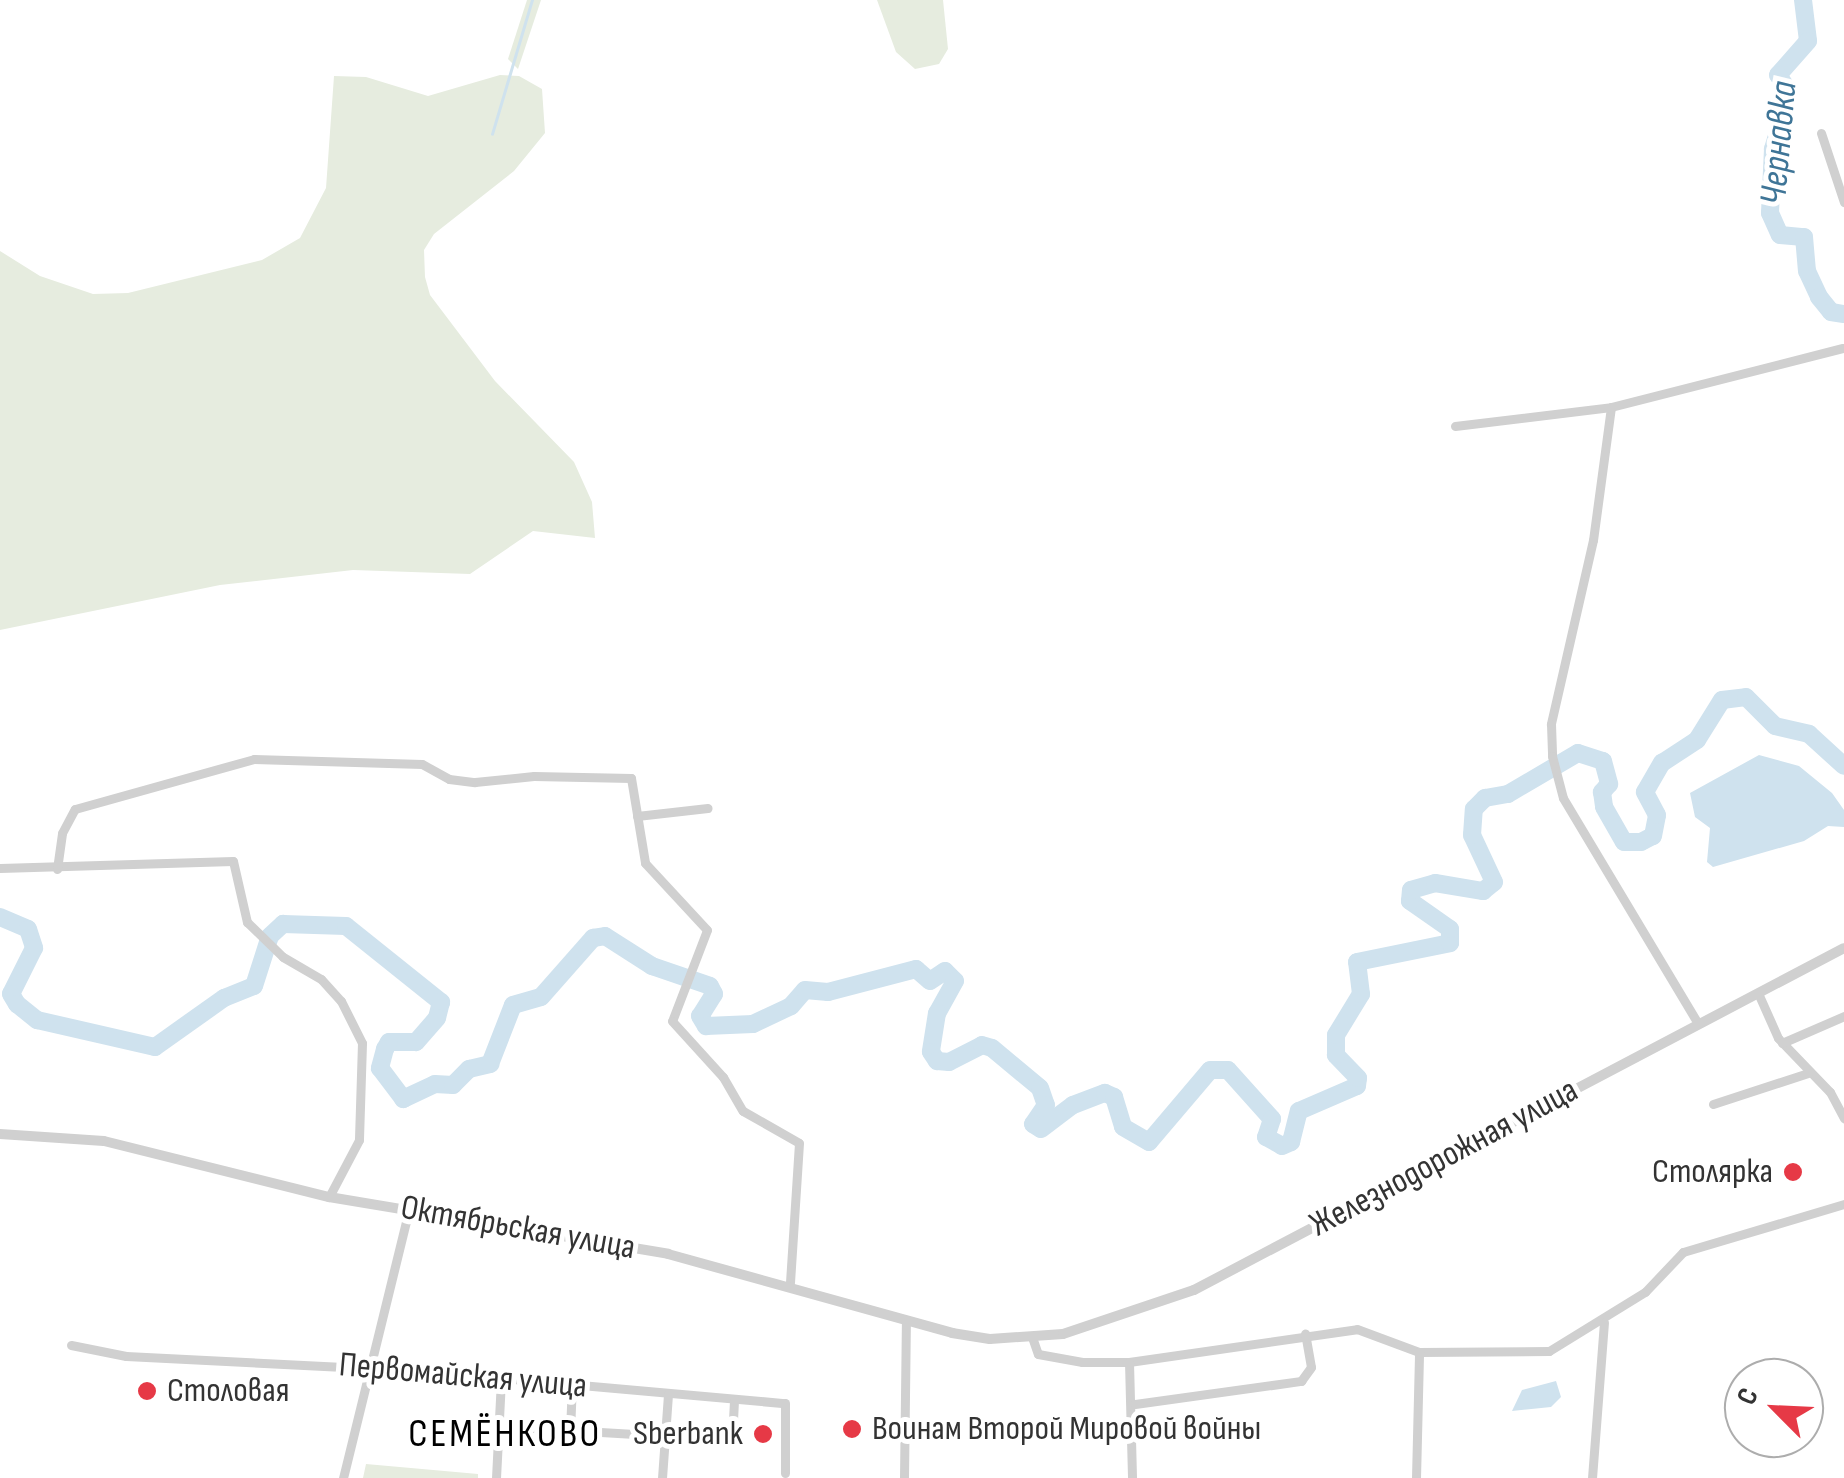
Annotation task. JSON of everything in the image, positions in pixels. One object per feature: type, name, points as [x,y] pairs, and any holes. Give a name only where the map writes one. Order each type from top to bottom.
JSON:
[{"type":"street","points":[[1821,133],[1844,202]]},
{"type":"street","points":[[1455,426],[1610,406],[1843,348]]},
{"type":"street","points":[[1610,406],[1593,540],[1550,724],[1552,756],[1562,798],[1698,1024]]},
{"type":"street","points":[[58,869],[62,833],[75,809],[277,757],[301,764],[422,764],[449,780],[476,782],[534,776],[631,778],[645,863],[707,930],[672,1021],[723,1077],[742,1110],[799,1142],[790,1283]]},
{"type":"street","points":[[637,816],[708,808]]},
{"type":"street","points":[[0,868],[58,869],[225,857],[233,861],[247,922],[272,947],[342,1000],[362,1043],[359,1140],[329,1197]]},
{"type":"street","name":"Железнодорожная улица","points":[[1032,1337],[1130,1316],[1194,1290],[1844,948]]},
{"type":"street","points":[[1758,993],[1782,1044],[1844,1118]]},
{"type":"street","points":[[1782,1044],[1844,1016]]},
{"type":"street","points":[[1713,1104],[1808,1073]]},
{"type":"street","name":"Октябрьская улица","points":[[0,1134],[104,1141],[329,1197],[668,1254],[790,1283],[906,1320],[990,1339],[1032,1337]]},
{"type":"street","points":[[1032,1337],[1038,1354],[1129,1362],[1357,1329],[1419,1352],[1549,1351],[1604,1322],[1646,1292],[1683,1252],[1844,1204]]},
{"type":"street","points":[[343,1478],[409,1209]]},
{"type":"street","points":[[904,1478],[906,1320]]},
{"type":"street","points":[[1592,1478],[1604,1322]]},
{"type":"street","points":[[1135,1404],[1301,1381],[1311,1368],[1305,1334]]},
{"type":"street","name":"Первомайская улица","points":[[71,1345],[126,1356],[370,1368],[785,1403],[784,1473]]},
{"type":"street","points":[[1416,1478],[1419,1352]]},
{"type":"street","points":[[1129,1362],[1135,1404],[1132,1478]]},
{"type":"street","points":[[496,1478],[501,1380]]},
{"type":"street","points":[[570,1431],[572,1384]]},
{"type":"street","points":[[662,1478],[668,1394]]},
{"type":"street","points":[[499,1426],[732,1440],[734,1400]]},
{"type":"shaded area","points":[[527,0],[541,0],[518,69],[508,59]]},
{"type":"shaded area","points":[[877,0],[943,0],[948,49],[939,64],[915,69],[896,52]]},
{"type":"shaded area","points":[[500,75],[519,76],[542,89],[545,133],[514,171],[434,234],[424,250],[425,277],[430,295],[495,381],[574,462],[592,502],[595,538],[533,531],[470,574],[353,570],[220,585],[0,630],[0,251],[40,276],[93,294],[128,293],[262,260],[300,238],[326,188],[334,76],[366,77],[428,96]]},
{"type":"shaded area","points":[[366,1464],[478,1474],[478,1478],[363,1478]]},
{"type":"water","points":[[1759,755],[1799,766],[1832,793],[1844,810],[1844,827],[1828,826],[1804,841],[1713,867],[1707,862],[1710,828],[1695,817],[1690,793]]},
{"type":"water","points":[[1556,1381],[1561,1397],[1551,1407],[1512,1411],[1522,1390]]},
{"type":"waterway","points":[[492,134],[532,0]]},
{"type":"waterway","name":"Чернавка","points":[[1803,0],[1808,41],[1778,75],[1790,93],[1773,149],[1770,213],[1780,235],[1804,237],[1807,271],[1819,297],[1831,312],[1844,314]]},
{"type":"waterway","points":[[0,917],[28,929],[34,948],[11,994],[17,1004],[37,1020],[155,1047],[224,998],[254,986],[270,936],[283,924],[346,926],[441,1002],[437,1018],[416,1042],[389,1042],[385,1049],[380,1068],[403,1099],[435,1084],[453,1085],[469,1069],[490,1064],[513,1005],[541,997],[593,938],[605,936],[652,966],[710,986],[714,994],[700,1016],[706,1026],[753,1024],[791,1006],[805,990],[828,992],[916,969],[930,981],[945,971],[955,981],[937,1013],[931,1052],[937,1061],[949,1062],[982,1045],[992,1048],[1040,1088],[1046,1105],[1033,1124],[1041,1129],[1073,1105],[1105,1093],[1114,1097],[1123,1127],[1149,1142],[1210,1070],[1228,1070],[1272,1119],[1266,1137],[1282,1146],[1291,1142],[1299,1111],[1357,1086],[1358,1078],[1336,1055],[1336,1035],[1361,994],[1357,962],[1450,943],[1450,929],[1410,901],[1411,890],[1435,883],[1483,891],[1494,882],[1472,835],[1474,809],[1485,798],[1508,794],[1578,753],[1603,761],[1609,784],[1602,792],[1604,807],[1624,842],[1641,842],[1653,836],[1657,815],[1645,792],[1662,763],[1697,740],[1722,700],[1746,697],[1775,726],[1809,734],[1844,766]]},
{"type":"place","name":"Столярка","points":[[1793,1172]]},
{"type":"place","name":"Столовая","points":[[147,1391]]},
{"type":"place","name":"Воинам Второй Мировой войны","points":[[852,1429]]},
{"type":"place","name":"Sberbank","points":[[763,1434]]},
{"type":"district","name":"СЕМЁНКОВО","points":[[505,1434]]}]
